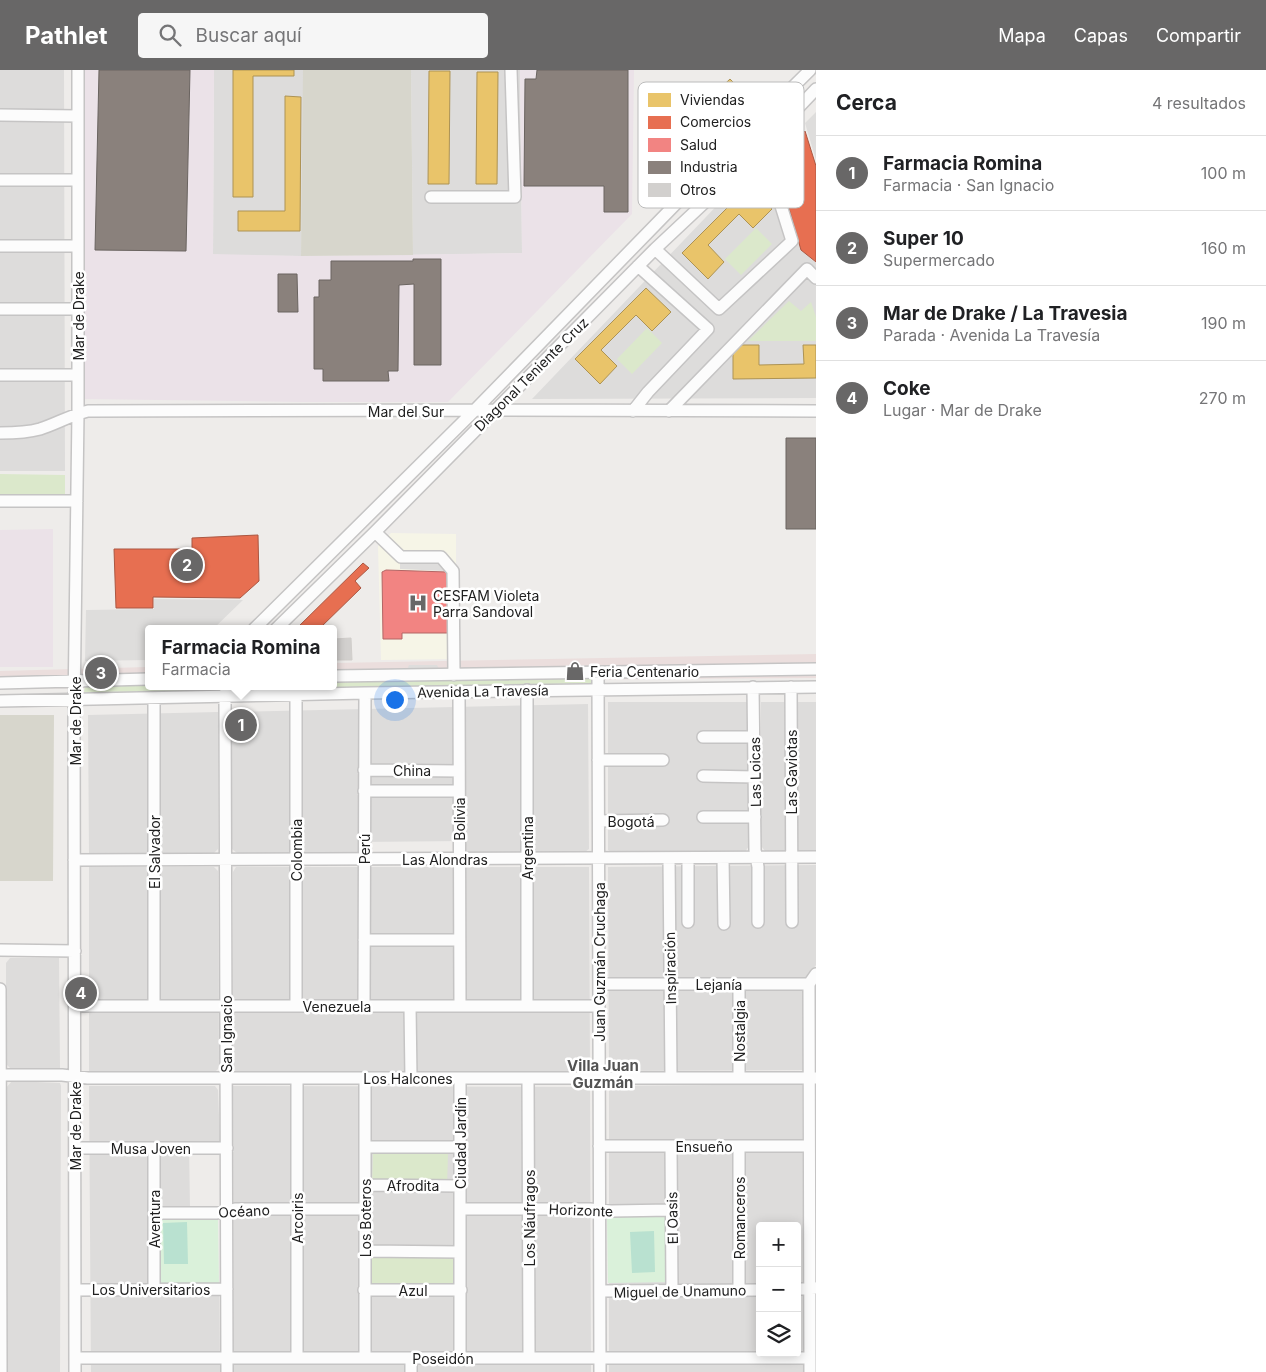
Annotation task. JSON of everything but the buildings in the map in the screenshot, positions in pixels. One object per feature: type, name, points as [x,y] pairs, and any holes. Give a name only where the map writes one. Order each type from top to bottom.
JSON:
[{"type":"street","name":"Mar de Drake","points":[[75,1372],[74,700],[78,413],[78,70]]},
{"type":"street","points":[[431,197],[514,197],[511,70]]},
{"type":"street","name":"Diagonal Teniente Cruz","points":[[801,82],[811,73]]},
{"type":"street","name":"Diagonal Teniente Cruz","points":[[804,101],[816,89]]},
{"type":"street","points":[[0,115],[78,116]]},
{"type":"street","points":[[0,180],[78,180]]},
{"type":"street","name":"Diagonal Teniente Cruz","points":[[258,625],[474,411],[671,208]]},
{"type":"street","name":"Diagonal Teniente Cruz","points":[[280,625],[375,532],[655,249],[699,208]]},
{"type":"street","points":[[655,249],[719,309],[792,241],[782,208]]},
{"type":"street","points":[[0,246],[78,246]]},
{"type":"street","points":[[633,411],[648,392],[708,329],[638,266]]},
{"type":"street","points":[[669,411],[807,269],[816,278]]},
{"type":"street","points":[[0,309],[78,309]]},
{"type":"street","points":[[0,375],[78,375]]},
{"type":"street","name":"Mar del Sur","points":[[0,433],[40,429],[78,413],[88,411],[816,411]]},
{"type":"street","points":[[0,501],[76,501]]},
{"type":"street","points":[[375,532],[402,557],[441,558],[453,571],[454,675]]},
{"type":"street","name":"Avenida La Travesía","points":[[337,676],[816,669]]},
{"type":"street","name":"Juan Guzmán Cruchaga","points":[[598,672],[600,1372]]},
{"type":"street","points":[[0,683],[145,679]]},
{"type":"street","name":"Las Loicas","points":[[753,687],[758,922]]},
{"type":"street","name":"Las Gaviotas","points":[[792,687],[792,922]]},
{"type":"street","name":"Avenida La Travesía","points":[[0,701],[154,698],[226,691],[296,694],[816,687]]},
{"type":"street","name":"Argentina","points":[[527,690],[527,1006]]},
{"type":"street","name":"San Ignacio","points":[[226,691],[227,1372]]},
{"type":"street","name":"Perú","points":[[364,1006],[365,692]]},
{"type":"street","name":"Bolivia","points":[[459,692],[458,859],[460,1006]]},
{"type":"street","name":"Colombia","points":[[296,694],[296,1006]]},
{"type":"street","name":"El Salvador","points":[[154,698],[154,1006]]},
{"type":"street","points":[[703,737],[754,737]]},
{"type":"street","points":[[598,760],[663,760]]},
{"type":"street","name":"China","points":[[364,770],[458,771]]},
{"type":"street","points":[[703,776],[754,777]]},
{"type":"street","points":[[364,791],[459,791]]},
{"type":"street","points":[[704,817],[755,818]]},
{"type":"street","name":"Bogotá","points":[[598,820],[663,820]]},
{"type":"street","name":"Las Alondras","points":[[74,860],[816,857]]},
{"type":"street","name":"Inspiración","points":[[669,858],[671,1078]]},
{"type":"street","points":[[688,858],[688,922]]},
{"type":"street","points":[[723,858],[724,924]]},
{"type":"street","points":[[364,940],[459,940]]},
{"type":"street","points":[[0,950],[75,951]]},
{"type":"street","points":[[810,1372],[813,1288],[813,1175],[809,1146],[813,1078],[809,984],[816,974]]},
{"type":"street","name":"Lejanía","points":[[599,984],[809,984]]},
{"type":"street","name":"Nostalgia","points":[[739,984],[739,1078]]},
{"type":"street","points":[[0,989],[1,1372]]},
{"type":"street","name":"Venezuela","points":[[75,1006],[599,1006]]},
{"type":"street","points":[[410,1006],[411,1078]]},
{"type":"street","name":"Los Halcones","points":[[0,1075],[62,1075],[88,1078],[813,1078]]},
{"type":"street","name":"Arcoiris","points":[[297,1078],[297,1358]]},
{"type":"street","name":"Los Boteros","points":[[365,1078],[365,1358]]},
{"type":"street","name":"Ciudad Jardín","points":[[460,1078],[460,1358]]},
{"type":"street","name":"Los Náufragos","points":[[528,1078],[529,1358]]},
{"type":"street","name":"Ensueño","points":[[599,1146],[809,1146]]},
{"type":"street","name":"El Oasis","points":[[671,1146],[672,1291]]},
{"type":"street","name":"Romanceros","points":[[739,1146],[739,1290]]},
{"type":"street","points":[[365,1147],[460,1147]]},
{"type":"street","name":"Musa Joven","points":[[75,1148],[227,1148]]},
{"type":"street","name":"Aventura","points":[[154,1148],[154,1290]]},
{"type":"street","name":"Afrodita","points":[[365,1185],[460,1186]]},
{"type":"street","name":"Horizonte","points":[[460,1208],[590,1208],[611,1211],[672,1210]]},
{"type":"street","name":"Océano","points":[[154,1214],[217,1213],[235,1209],[365,1209]]},
{"type":"street","points":[[365,1251],[460,1252]]},
{"type":"street","name":"Los Universitarios","points":[[75,1290],[227,1289]]},
{"type":"street","name":"Azul","points":[[364,1290],[460,1290]]},
{"type":"street","name":"Miguel de Unamuno","points":[[600,1291],[756,1290]]},
{"type":"street","name":"Poseidón","points":[[75,1358],[810,1358]]},
{"type":"street","points":[[411,1358],[411,1372]]},
{"type":"shaded area","points":[[0,70],[64,70],[65,471],[0,471]]},
{"type":"shaded area","points":[[85,70],[214,70],[213,254],[301,256],[522,253],[520,70],[634,70],[632,214],[448,402],[83,399],[82,253]]},
{"type":"shaded area","points":[[214,70],[306,70],[301,256],[213,255]]},
{"type":"shaded area","points":[[303,70],[411,70],[413,255],[301,256]]},
{"type":"shaded area","points":[[411,70],[520,70],[522,253],[413,255]]},
{"type":"shaded area","points":[[816,112],[816,160],[805,123]]},
{"type":"shaded area","points":[[715,208],[789,208],[801,250],[816,263],[816,398],[532,399]]},
{"type":"shaded area","points":[[53,529],[53,667],[0,667],[0,530]]},
{"type":"shaded area","name":"CESFAM Violeta Parra Sandoval","points":[[391,533],[456,534],[456,659],[381,660],[378,546]]},
{"type":"shaded area","points":[[400,561],[444,563],[444,571],[400,569]]},
{"type":"shaded area","points":[[154,599],[243,600],[217,625],[145,625],[145,660],[85,661],[86,610],[154,609]]},
{"type":"shaded area","name":"Feria Centenario","points":[[816,654],[816,678],[337,685],[337,663]]},
{"type":"shaded area","points":[[409,665],[437,665],[439,669],[407,670]]},
{"type":"shaded area","points":[[145,667],[145,687],[0,689],[0,671]]},
{"type":"shaded area","points":[[608,702],[747,702],[749,846],[745,852],[612,853],[608,850]]},
{"type":"shaded area","points":[[761,702],[816,702],[816,851],[766,852],[761,846]]},
{"type":"shaded area","points":[[588,704],[589,849],[585,852],[464,852],[464,841],[358,842],[358,853],[237,853],[232,849],[232,712]]},
{"type":"shaded area","points":[[218,712],[218,849],[214,853],[89,854],[88,715]]},
{"type":"shaded area","points":[[0,715],[54,715],[53,881],[0,881]]},
{"type":"shaded area","points":[[816,865],[816,965],[805,980],[803,1070],[612,1071],[609,1068],[608,867]]},
{"type":"shaded area","points":[[89,867],[214,867],[218,871],[219,1068],[215,1072],[89,1072]]},
{"type":"shaded area","points":[[236,867],[589,867],[590,1068],[586,1071],[237,1072],[233,1069],[233,872]]},
{"type":"shaded area","points":[[10,958],[59,958],[60,1068],[10,1068],[6,1064],[6,963]]},
{"type":"shaded area","points":[[816,983],[816,1070],[813,1070],[813,986]]},
{"type":"shaded area","points":[[12,1081],[60,1083],[61,1086],[60,1372],[7,1372],[6,1088]]},
{"type":"shaded area","points":[[802,1084],[804,1372],[609,1372],[609,1089],[613,1086]]},
{"type":"shaded area","points":[[89,1086],[215,1086],[218,1090],[220,1142],[189,1143],[190,1209],[148,1209],[149,1294],[219,1295],[220,1372],[91,1372]]},
{"type":"shaded area","points":[[233,1086],[590,1087],[591,1372],[234,1372]]},
{"type":"green space","points":[[756,228],[772,244],[741,275],[725,259]]},
{"type":"green space","points":[[789,301],[801,311],[811,302],[816,317],[816,341],[748,341]]},
{"type":"green space","points":[[647,328],[662,343],[632,374],[617,359]]},
{"type":"green space","points":[[0,474],[65,475],[65,497],[0,496]]},
{"type":"green space","points":[[592,678],[592,683],[337,689],[337,682]]},
{"type":"green space","points":[[145,685],[145,690],[220,690],[84,692],[85,686]]},
{"type":"green space","points":[[236,690],[280,690],[236,691]]},
{"type":"green space","points":[[373,1151],[448,1153],[447,1188],[372,1189]]},
{"type":"green space","points":[[666,1216],[667,1282],[608,1283],[607,1217]]},
{"type":"green space","points":[[218,1217],[219,1284],[161,1285],[160,1218]]},
{"type":"green space","points":[[187,1222],[188,1264],[164,1264],[163,1223]]},
{"type":"green space","points":[[654,1231],[655,1272],[632,1273],[630,1232]]},
{"type":"green space","points":[[371,1255],[454,1257],[454,1286],[372,1284]]},
{"type":"place","name":"Super 10","points":[[187,565]]},
{"type":"place","name":"CESFAM Violeta Parra Sandoval","points":[[418,603]]},
{"type":"place","name":"Feria Centenario","points":[[575,671]]},
{"type":"place","name":"Mar de Drake / La Travesia","points":[[101,673]]},
{"type":"place","name":"Farmacia Romina","points":[[241,725]]},
{"type":"place","name":"Coke","points":[[81,993]]},
{"type":"district","name":"Villa Juan Guzmán","points":[[603,1074]]}]
